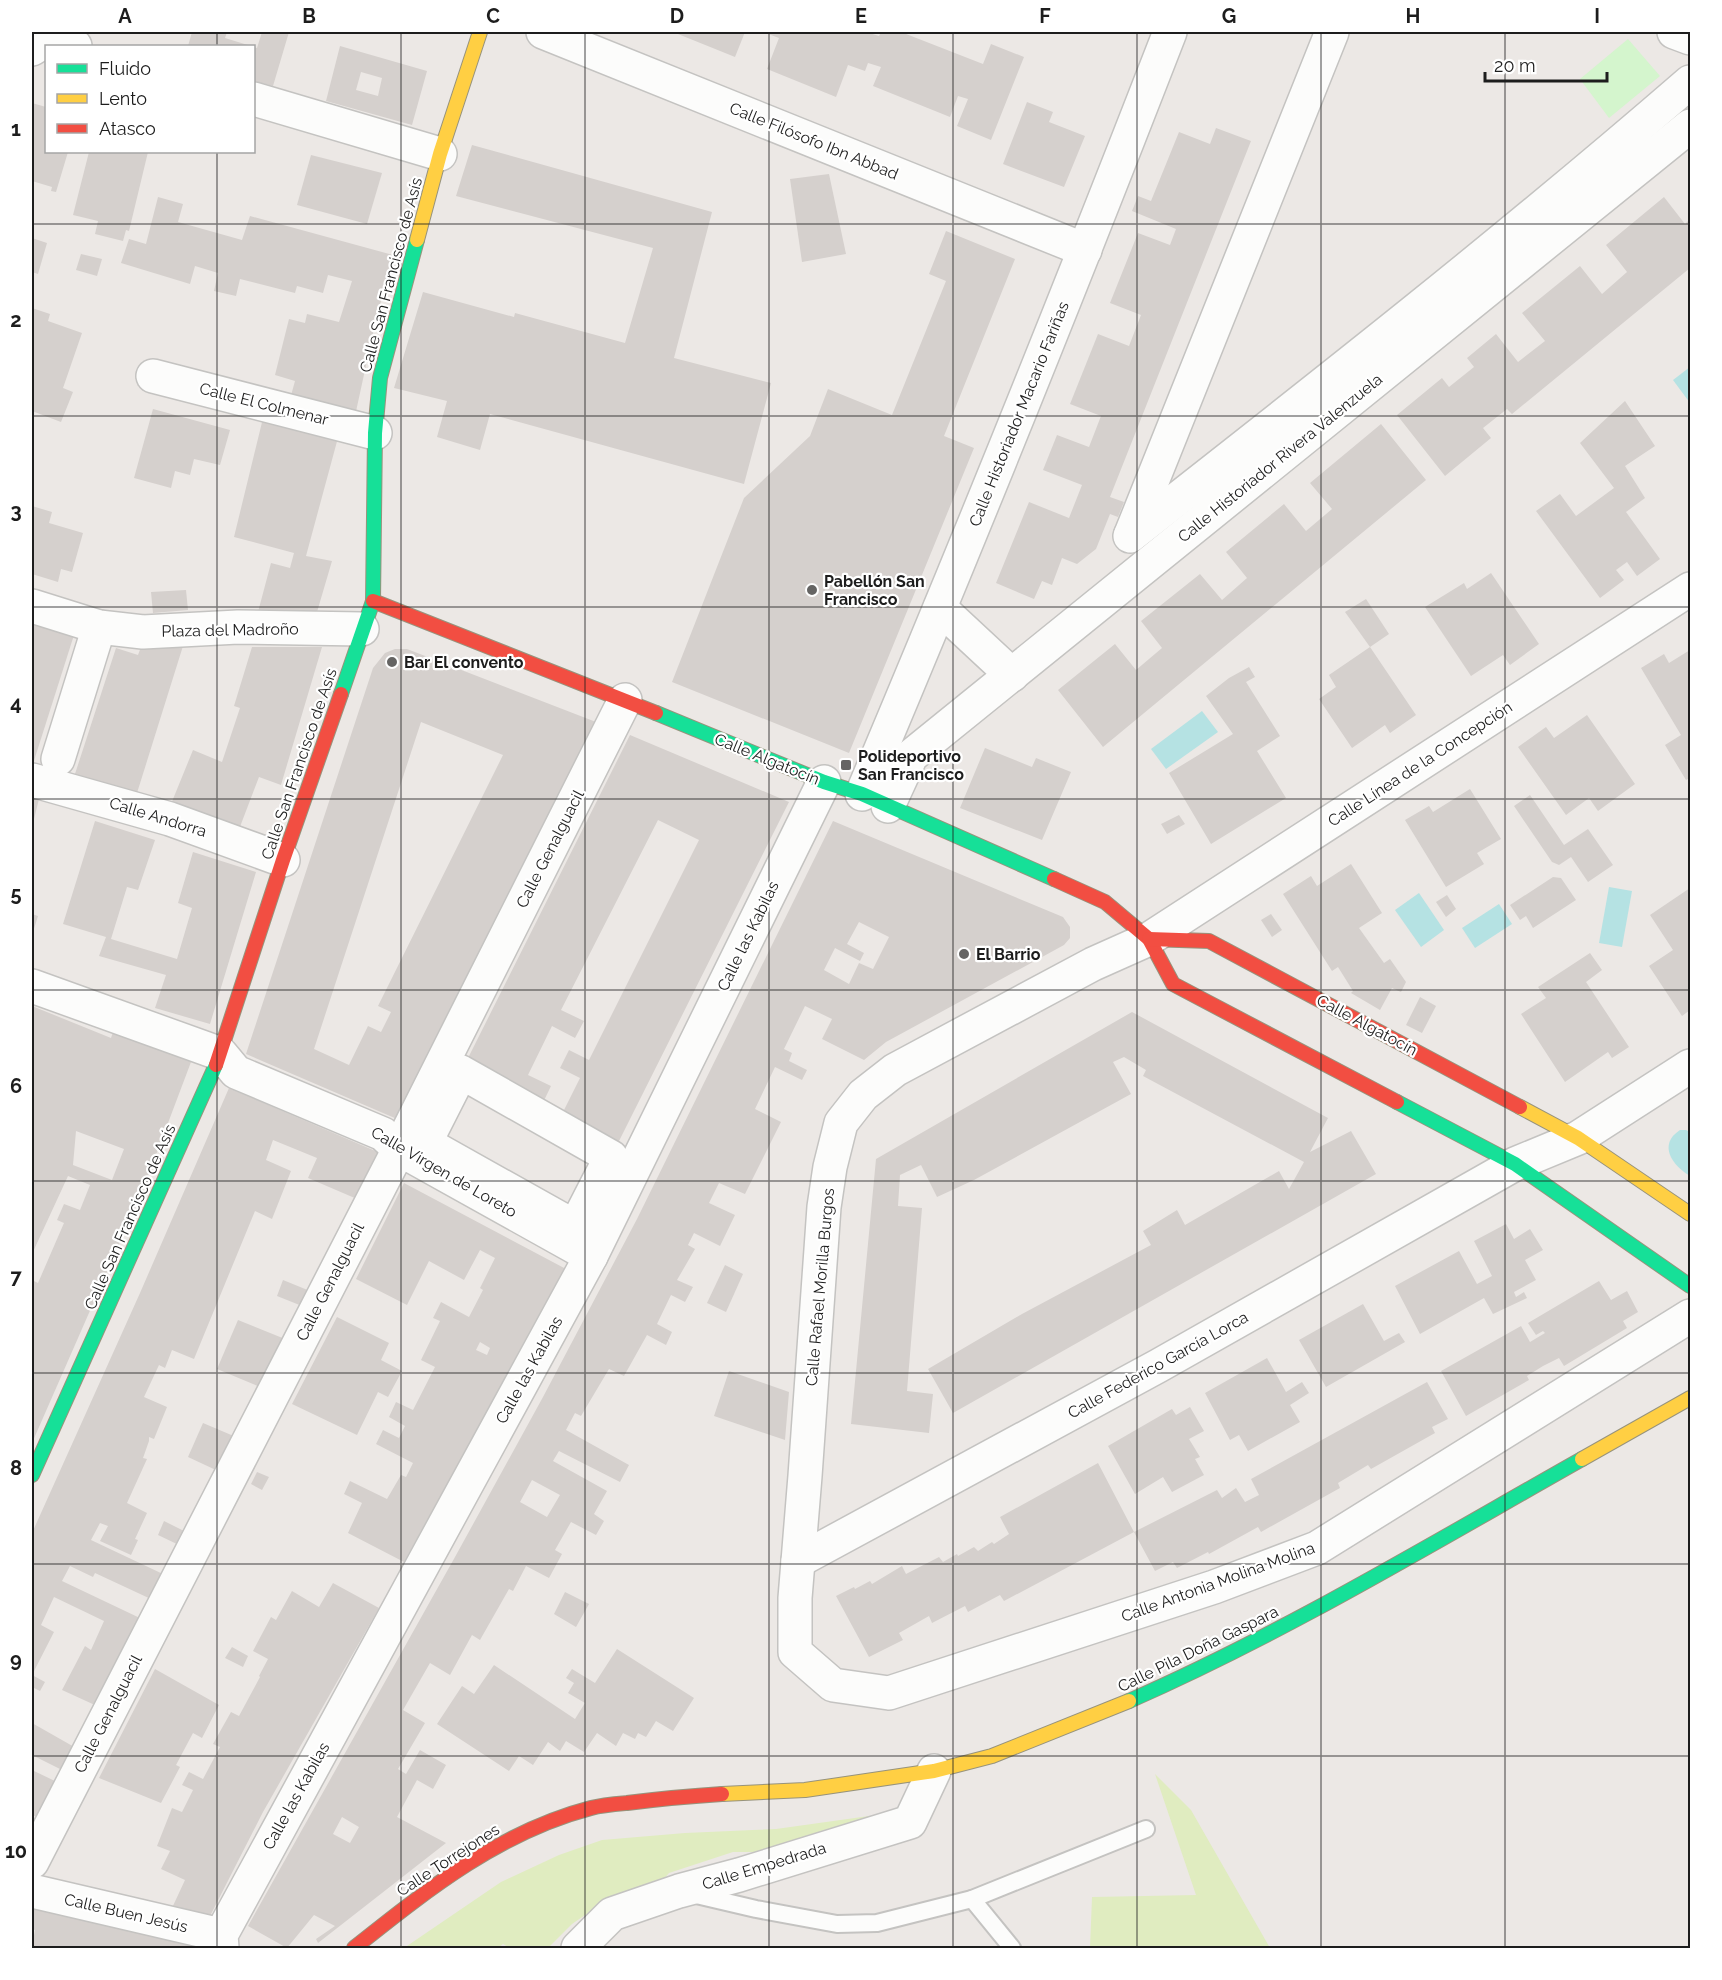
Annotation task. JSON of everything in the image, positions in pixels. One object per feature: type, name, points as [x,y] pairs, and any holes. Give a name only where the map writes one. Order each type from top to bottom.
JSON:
[{"type":"street","name":"Calle San Francisco de Asís","points":[[32,1475],[221,1054],[283,860],[368,615],[375,433],[380,378],[440,154],[480,32]]},
{"type":"street","name":"Calle Filósofo Ibn Abbad","points":[[543,32],[1085,250]]},
{"type":"street","name":"Calle Historiador Macario Fariñas","points":[[875,800],[940,608],[1085,250],[1170,32]]},
{"type":"street","points":[[1332,32],[1130,536],[1281,418],[1585,171],[1690,82]]},
{"type":"street","points":[[1674,32],[1690,38]]},
{"type":"street","points":[[32,49],[48,39],[71,45]]},
{"type":"street","points":[[255,99],[440,154]]},
{"type":"street","name":"Calle Historiador Rivera Valenzuela","points":[[875,800],[911,756],[1690,126]]},
{"type":"street","name":"Calle El Colmenar","points":[[153,376],[375,433]]},
{"type":"street","name":"Calle Línea de la Concepción","points":[[1149,939],[1690,589]]},
{"type":"street","name":"Plaza del Madroño","points":[[32,606],[99,627],[142,632],[238,627],[368,615]]},
{"type":"street","points":[[940,608],[1012,675]]},
{"type":"street","name":"Calle Algatocín","points":[[368,615],[625,700],[824,782],[875,800],[1105,902],[1149,939],[1173,984],[1515,1164],[1690,1286]]},
{"type":"street","points":[[58,759],[99,627]]},
{"type":"street","name":"Calle Genalguacil","points":[[32,1862],[399,1149],[625,700]]},
{"type":"street","name":"Calle Andorra","points":[[32,780],[170,819],[283,860]]},
{"type":"street","name":"Calle las Kabilas","points":[[221,1942],[591,1256],[824,782]]},
{"type":"street","name":"Calle Algatocín","points":[[1149,939],[1209,940],[1578,1138],[1690,1214]]},
{"type":"street","name":"Calle Rafael Morilla Burgos","points":[[798,1561],[824,1207],[830,1167],[841,1123],[863,1095],[895,1070],[1093,964],[1149,939]]},
{"type":"street","name":"Calle Virgen de Loreto","points":[[32,986],[221,1054],[236,1071],[383,1134],[399,1149],[591,1256]]},
{"type":"street","points":[[1515,1164],[1578,1138],[1690,1066]]},
{"type":"street","points":[[461,1072],[611,1157],[575,1227],[425,1143],[461,1072]]},
{"type":"street","name":"Calle Federico García Lorca","points":[[798,1561],[1158,1366],[1515,1164]]},
{"type":"street","name":"Calle Antonia Molina Molina","points":[[798,1561],[795,1652],[833,1685],[889,1693],[1214,1587],[1317,1548],[1690,1316]]},
{"type":"street","name":"Calle Pila Doña Gaspara","points":[[675,1797],[805,1790],[934,1771],[992,1756],[1098,1715],[1196,1672],[1308,1614],[1690,1398]]},
{"type":"street","name":"Calle Empedrada","points":[[578,1948],[612,1914],[679,1891],[739,1875],[910,1821],[934,1771]]},
{"type":"street","name":"Calle Torrejones","points":[[354,1948],[431,1887],[490,1848],[546,1822],[593,1807],[675,1797]]},
{"type":"street","name":"Calle Buen Jesús","points":[[32,1891],[221,1942]]},
{"type":"lane","points":[[679,1891],[756,1909],[837,1924],[877,1923],[972,1899],[1146,1829]]},
{"type":"lane","points":[[972,1899],[1012,1948]]},
{"type":"green space","points":[[1628,39],[1660,76],[1609,118],[1580,79]]},
{"type":"green space","points":[[1155,1774],[1191,1810],[1270,1948],[1090,1948],[1092,1897],[1196,1895]]},
{"type":"green space","points":[[869,1816],[869,1822],[760,1852],[733,1852],[669,1873],[658,1886],[623,1896],[591,1911],[572,1924],[548,1948],[510,1948],[503,1944],[498,1948],[404,1948],[501,1882],[559,1855],[602,1840],[776,1829]]},
{"type":"water","points":[[1690,367],[1690,403],[1673,380]]},
{"type":"water","points":[[1202,711],[1218,732],[1166,769],[1151,749]]},
{"type":"water","points":[[1609,887],[1632,891],[1622,947],[1599,943]]},
{"type":"water","points":[[1419,893],[1444,930],[1421,947],[1395,910]]},
{"type":"water","points":[[1499,904],[1512,924],[1475,948],[1462,928]]},
{"type":"water","points":[[1680,1130],[1690,1132],[1690,1176],[1678,1167],[1670,1155],[1669,1142]]},
{"type":"building","points":[[192,32],[227,32],[225,38],[248,45],[188,45]]},
{"type":"building","points":[[262,32],[289,32],[273,86],[255,81],[255,47],[257,48]]},
{"type":"building","points":[[673,32],[745,32],[735,57]]},
{"type":"building","points":[[763,32],[866,32],[879,36],[881,32],[901,32],[983,64],[991,44],[1024,57],[991,140],[957,126],[968,99],[958,96],[950,117],[873,86],[881,67],[868,63],[865,71],[848,65],[836,97],[767,69],[779,38]]},
{"type":"building","points":[[340,46],[427,71],[412,125],[326,101]],"holes":[[[361,72],[382,78],[378,96],[356,90]]]},
{"type":"building","points":[[1027,102],[1053,112],[1049,122],[1085,136],[1064,187],[1003,164]]},
{"type":"building","points":[[32,103],[45,107],[45,153],[68,153],[56,192],[51,191],[52,187],[32,181]]},
{"type":"building","points":[[1216,128],[1251,141],[1110,497],[1124,502],[1118,517],[1110,514],[1096,549],[1077,564],[1062,558],[1052,585],[1042,581],[1034,599],[996,583],[1029,502],[1069,518],[1082,485],[1043,470],[1057,435],[1089,447],[1101,416],[1070,404],[1098,334],[1129,346],[1141,315],[1110,303],[1138,233],[1170,245],[1176,229],[1132,211],[1138,196],[1151,201],[1179,132],[1210,144]]},
{"type":"building","points":[[472,145],[712,212],[674,358],[771,383],[744,484],[490,414],[480,450],[437,437],[447,401],[394,388],[423,292],[514,317],[515,313],[625,343],[653,248],[456,196]]},
{"type":"building","points":[[89,153],[148,153],[129,231],[126,230],[123,241],[95,234],[98,221],[73,215]]},
{"type":"building","points":[[311,155],[382,173],[367,224],[297,205]]},
{"type":"building","points":[[829,174],[846,254],[802,262],[790,179]]},
{"type":"building","points":[[158,197],[183,204],[178,222],[242,240],[250,216],[393,255],[355,416],[290,399],[295,381],[275,375],[289,319],[305,323],[307,314],[339,322],[352,281],[328,275],[323,293],[297,286],[295,293],[240,279],[236,296],[214,291],[218,273],[195,266],[190,284],[121,263],[129,239],[146,244]]},
{"type":"building","points":[[1664,197],[1685,224],[1690,219],[1690,268],[1512,414],[1507,409],[1483,428],[1491,438],[1445,476],[1397,415],[1442,378],[1449,387],[1474,367],[1467,358],[1496,334],[1518,362],[1545,341],[1522,313],[1580,266],[1602,294],[1627,272],[1606,245]]},
{"type":"building","name":"Pabellón San Francisco","points":[[946,231],[1015,259],[944,436],[974,448],[849,753],[672,682],[744,498],[810,436],[828,389],[892,415],[946,281],[929,274]]},
{"type":"building","points":[[32,238],[47,243],[38,274],[32,272]]},
{"type":"building","points":[[81,254],[102,259],[97,276],[76,270]]},
{"type":"building","points":[[32,308],[50,314],[48,321],[82,333],[63,388],[73,392],[61,422],[32,411]]},
{"type":"building","points":[[1625,401],[1655,446],[1625,466],[1645,498],[1626,512],[1660,559],[1637,576],[1627,562],[1616,570],[1624,580],[1600,598],[1536,511],[1560,494],[1576,516],[1614,488],[1580,443]]},
{"type":"building","points":[[153,409],[230,430],[220,465],[194,459],[190,475],[175,471],[171,488],[134,478]]},
{"type":"building","points":[[264,414],[339,434],[306,556],[332,561],[317,612],[258,612],[271,563],[290,568],[294,553],[234,537]]},
{"type":"building","points":[[1381,424],[1426,480],[1103,747],[1058,690],[1115,644],[1136,670],[1162,648],[1141,621],[1200,574],[1222,600],[1247,578],[1226,552],[1284,504],[1306,531],[1332,509],[1310,483]]},
{"type":"building","points":[[32,506],[52,512],[49,523],[83,533],[72,572],[61,569],[58,582],[32,574]]},
{"type":"building","points":[[1491,573],[1539,644],[1510,665],[1503,655],[1471,676],[1425,607],[1464,583],[1467,589]]},
{"type":"building","points":[[186,590],[188,610],[153,613],[151,592]]},
{"type":"building","points":[[1366,599],[1389,634],[1370,647],[1345,612]]},
{"type":"building","points":[[32,623],[74,635],[32,767]]},
{"type":"building","points":[[183,646],[137,793],[74,777],[116,648],[138,655],[141,647]]},
{"type":"building","points":[[252,647],[322,647],[281,785],[259,777],[238,832],[171,804],[193,750],[222,762],[240,708],[234,706]]},
{"type":"building","points":[[1370,647],[1416,715],[1390,733],[1385,725],[1352,748],[1319,699],[1336,687],[1329,675]]},
{"type":"building","points":[[395,649],[407,649],[596,722],[397,1119],[246,1054],[373,668],[385,653]],"holes":[[[421,722],[503,755],[378,1006],[391,1012],[381,1032],[368,1026],[349,1065],[314,1049]]]},
{"type":"building","points":[[1690,650],[1690,778],[1686,780],[1665,745],[1681,735],[1641,668],[1664,654],[1669,663]]},
{"type":"building","points":[[1249,667],[1255,677],[1246,682],[1280,736],[1257,751],[1286,798],[1211,844],[1169,773],[1233,734],[1206,696],[1229,678]]},
{"type":"building","points":[[1587,715],[1635,784],[1598,811],[1589,798],[1566,815],[1518,747],[1546,727],[1554,738]]},
{"type":"building","points":[[630,735],[789,802],[611,1157],[556,1126],[580,1078],[560,1068],[569,1050],[589,1060],[699,840],[658,820],[561,1010],[584,1021],[575,1038],[552,1026],[528,1075],[551,1086],[537,1115],[461,1072]]},
{"type":"building","points":[[985,748],[1032,767],[1036,758],[1071,772],[1042,840],[960,808]]},
{"type":"building","points":[[1470,789],[1501,839],[1477,853],[1484,864],[1446,887],[1405,820],[1429,806],[1433,812]]},
{"type":"building","points":[[32,793],[40,795],[32,827]]},
{"type":"building","points":[[1530,795],[1564,845],[1588,829],[1613,865],[1588,882],[1571,857],[1559,865],[1552,862],[1514,806]]},
{"type":"building","points":[[1179,815],[1185,824],[1167,834],[1161,824]]},
{"type":"building","points":[[95,821],[155,840],[138,890],[127,887],[111,939],[177,959],[192,908],[178,903],[193,852],[256,872],[210,1024],[155,1008],[166,975],[99,956],[106,937],[63,924]]},
{"type":"building","points":[[833,821],[1063,917],[1070,927],[1070,938],[1064,945],[886,1042],[864,1060],[822,1039],[832,1019],[805,1006],[784,1049],[792,1053],[789,1061],[807,1070],[802,1080],[775,1067],[755,1109],[781,1122],[745,1194],[719,1183],[709,1203],[735,1215],[720,1246],[694,1233],[688,1245],[695,1249],[677,1280],[693,1287],[685,1302],[671,1295],[657,1324],[672,1332],[666,1345],[647,1335],[624,1376],[609,1369],[581,1416],[575,1413],[566,1430],[629,1465],[620,1482],[559,1451],[553,1461],[607,1491],[594,1514],[604,1521],[596,1535],[571,1522],[555,1550],[562,1554],[549,1578],[526,1566],[513,1591],[509,1589],[480,1640],[472,1635],[450,1675],[430,1663],[403,1710],[425,1723],[398,1769],[406,1774],[420,1750],[446,1765],[433,1789],[417,1780],[397,1817],[446,1843],[318,1943],[316,1939],[335,1926],[314,1915],[287,1948],[248,1926],[455,1557],[637,1219]],"holes":[[[859,922],[889,937],[873,969],[859,963],[849,984],[824,970],[835,948],[860,961],[864,953],[847,944]],[[532,1480],[560,1495],[547,1517],[520,1502]],[[342,1817],[359,1827],[350,1843],[333,1834]]]},
{"type":"building","points":[[1351,864],[1382,913],[1359,928],[1384,963],[1390,959],[1406,982],[1401,992],[1392,988],[1380,1010],[1351,993],[1353,991],[1338,967],[1332,971],[1283,894],[1311,876],[1317,886]]},
{"type":"building","points":[[1553,877],[1561,878],[1576,900],[1533,928],[1526,916],[1520,920],[1510,905]]},
{"type":"building","points":[[1690,888],[1690,1010],[1682,1016],[1649,966],[1673,950],[1650,915]]},
{"type":"building","points":[[1447,895],[1456,909],[1446,917],[1436,902]]},
{"type":"building","points":[[32,914],[38,916],[32,935]]},
{"type":"building","points":[[1271,914],[1282,930],[1272,937],[1261,920]]},
{"type":"building","points":[[1590,953],[1602,970],[1586,982],[1629,1047],[1612,1058],[1608,1052],[1565,1082],[1521,1014],[1546,998],[1538,987]]},
{"type":"building","points":[[1420,997],[1436,1006],[1422,1033],[1406,1025]]},
{"type":"building","points":[[32,1006],[111,1038],[113,1032],[191,1062],[142,1192],[32,1443],[32,1280],[38,1283],[64,1223],[57,1220],[64,1204],[80,1210],[90,1185],[68,1176],[32,1254]],"holes":[[[76,1131],[124,1149],[112,1180],[73,1165]]]},
{"type":"building","points":[[1132,1012],[1328,1118],[1310,1152],[1351,1131],[1376,1174],[953,1413],[928,1369],[1022,1314],[1151,1245],[1143,1231],[1177,1210],[1185,1225],[1279,1171],[1289,1189],[1304,1162],[1143,1076],[1146,1070],[1124,1057],[1113,1062],[1131,1094],[974,1180],[937,1197],[921,1165],[900,1175],[898,1206],[922,1208],[907,1391],[933,1394],[929,1433],[851,1424],[876,1159]]},
{"type":"building","points":[[229,1088],[380,1153],[357,1199],[308,1178],[317,1158],[273,1140],[266,1160],[291,1171],[272,1219],[255,1211],[194,1359],[172,1350],[165,1368],[159,1365],[144,1397],[167,1407],[154,1439],[149,1437],[143,1458],[147,1459],[127,1503],[147,1513],[135,1539],[138,1540],[131,1555],[100,1541],[108,1526],[100,1523],[91,1540],[165,1575],[153,1600],[95,1573],[93,1577],[70,1566],[62,1581],[142,1619],[97,1706],[62,1690],[85,1646],[91,1650],[104,1621],[54,1597],[41,1625],[54,1632],[32,1675],[32,1533]]},
{"type":"building","points":[[404,1183],[566,1269],[404,1562],[348,1533],[362,1503],[344,1494],[350,1481],[387,1499],[401,1475],[406,1477],[413,1463],[376,1444],[383,1430],[399,1438],[405,1426],[389,1417],[396,1402],[413,1410],[435,1367],[421,1360],[440,1321],[433,1318],[441,1302],[469,1317],[483,1290],[480,1288],[495,1258],[480,1250],[464,1280],[429,1261],[407,1305],[356,1279]],"holes":[[[480,1342],[490,1348],[487,1355],[476,1350]]]},
{"type":"building","points":[[1506,1224],[1514,1239],[1530,1229],[1543,1250],[1525,1260],[1536,1280],[1514,1292],[1516,1297],[1524,1292],[1527,1298],[1493,1314],[1484,1298],[1420,1334],[1395,1286],[1459,1251],[1477,1284],[1492,1276],[1474,1241]]},
{"type":"building","points":[[725,1265],[743,1274],[726,1312],[707,1303]]},
{"type":"building","points":[[283,1280],[310,1291],[302,1306],[277,1296]]},
{"type":"building","points":[[1599,1281],[1611,1300],[1627,1291],[1638,1312],[1623,1321],[1627,1328],[1564,1366],[1559,1358],[1543,1366],[1527,1376],[1529,1380],[1466,1416],[1441,1371],[1521,1326],[1530,1342],[1545,1333],[1543,1331],[1536,1335],[1528,1323]]},
{"type":"building","points":[[1363,1304],[1384,1341],[1399,1333],[1405,1342],[1326,1387],[1299,1340]]},
{"type":"building","points":[[337,1317],[389,1343],[381,1360],[402,1371],[388,1397],[378,1392],[357,1435],[292,1404]]},
{"type":"building","points":[[238,1320],[285,1339],[260,1387],[217,1369]]},
{"type":"building","points":[[1267,1358],[1286,1392],[1302,1382],[1309,1393],[1290,1405],[1300,1422],[1248,1451],[1239,1435],[1230,1440],[1205,1393]]},
{"type":"building","points":[[729,1371],[789,1392],[785,1440],[714,1416]]},
{"type":"building","points":[[1427,1382],[1448,1419],[1432,1427],[1435,1433],[1371,1469],[1368,1465],[1338,1483],[1340,1488],[1261,1532],[1258,1527],[1209,1554],[1208,1552],[1177,1568],[1173,1562],[1155,1571],[1134,1532],[1217,1490],[1222,1498],[1236,1488],[1245,1502],[1259,1495],[1251,1479]]},
{"type":"building","points":[[1190,1407],[1204,1431],[1189,1439],[1200,1457],[1195,1459],[1204,1475],[1172,1492],[1163,1477],[1135,1494],[1108,1446],[1172,1409],[1176,1415]]},
{"type":"building","points":[[203,1423],[236,1437],[218,1471],[188,1457]]},
{"type":"building","points":[[1098,1463],[1134,1532],[1004,1601],[1000,1595],[968,1612],[965,1606],[932,1623],[929,1616],[899,1633],[903,1640],[869,1657],[836,1596],[870,1581],[872,1584],[902,1566],[906,1574],[939,1557],[943,1562],[974,1547],[978,1551],[992,1542],[994,1544],[1009,1534],[1000,1517]]},
{"type":"building","points":[[257,1472],[269,1477],[262,1490],[251,1484]]},
{"type":"building","points":[[164,1521],[188,1533],[181,1546],[158,1535]]},
{"type":"building","points":[[333,1583],[379,1608],[263,1812],[210,1916],[172,1908],[185,1880],[161,1869],[170,1851],[157,1846],[172,1808],[182,1812],[193,1790],[182,1785],[189,1772],[203,1779],[220,1747],[213,1744],[231,1712],[239,1716],[260,1677],[268,1659],[253,1651],[271,1617],[276,1620],[292,1591],[319,1607]]},
{"type":"building","points":[[565,1592],[589,1604],[576,1627],[554,1614]]},
{"type":"building","points":[[232,1647],[248,1656],[243,1667],[225,1658]]},
{"type":"building","points":[[617,1649],[694,1698],[673,1731],[656,1721],[646,1737],[638,1733],[635,1739],[623,1733],[616,1746],[597,1733],[584,1752],[566,1741],[560,1751],[548,1742],[533,1765],[519,1756],[509,1771],[437,1724],[462,1686],[474,1694],[494,1665],[575,1719],[585,1703],[568,1693],[574,1683],[566,1678],[572,1669],[595,1683]]},
{"type":"building","points":[[155,1669],[219,1705],[202,1738],[193,1733],[176,1765],[180,1767],[161,1803],[99,1778]]},
{"type":"building","points":[[32,1675],[45,1682],[40,1691],[32,1687]]},
{"type":"building","points":[[32,1723],[76,1748],[64,1771],[32,1755]]},
{"type":"building","points":[[32,1770],[59,1783],[40,1818],[32,1815]]},
{"type":"building","points":[[32,1903],[122,1923],[204,1948],[39,1948],[32,1946],[35,1930],[32,1929]]},
{"type":"traffic: fast","points":[[341,694],[373,601],[375,433],[380,378],[417,240]]},
{"type":"traffic: fast","points":[[656,713],[824,782],[862,794],[1054,879]]},
{"type":"traffic: fast","points":[[32,1475],[216,1065]]},
{"type":"traffic: fast","points":[[1397,1102],[1515,1164],[1690,1286]]},
{"type":"traffic: fast","points":[[1129,1701],[1302,1616],[1582,1459]]},
{"type":"traffic: slow","points":[[417,240],[440,154],[480,32]]},
{"type":"traffic: slow","points":[[1520,1107],[1578,1138],[1690,1214]]},
{"type":"traffic: slow","points":[[1582,1459],[1690,1398]]},
{"type":"traffic: slow","points":[[722,1794],[805,1790],[934,1771],[992,1756],[1129,1701]]},
{"type":"traffic: jam","points":[[373,601],[656,713]]},
{"type":"traffic: jam","points":[[216,1065],[283,860],[341,694]]},
{"type":"traffic: jam","points":[[1054,879],[1105,902],[1149,939],[1173,984],[1397,1102]]},
{"type":"traffic: jam","points":[[1149,939],[1209,941],[1520,1107]]},
{"type":"traffic: jam","points":[[354,1948],[465,1865],[525,1832],[557,1819],[600,1806],[722,1794]]},
{"type":"place","name":"Pabellón San Francisco","points":[[812,590]]},
{"type":"place","name":"Bar El convento","points":[[392,662]]},
{"type":"place","name":"Polideportivo San Francisco","points":[[846,765]]},
{"type":"place","name":"El Barrio","points":[[964,954]]}]
